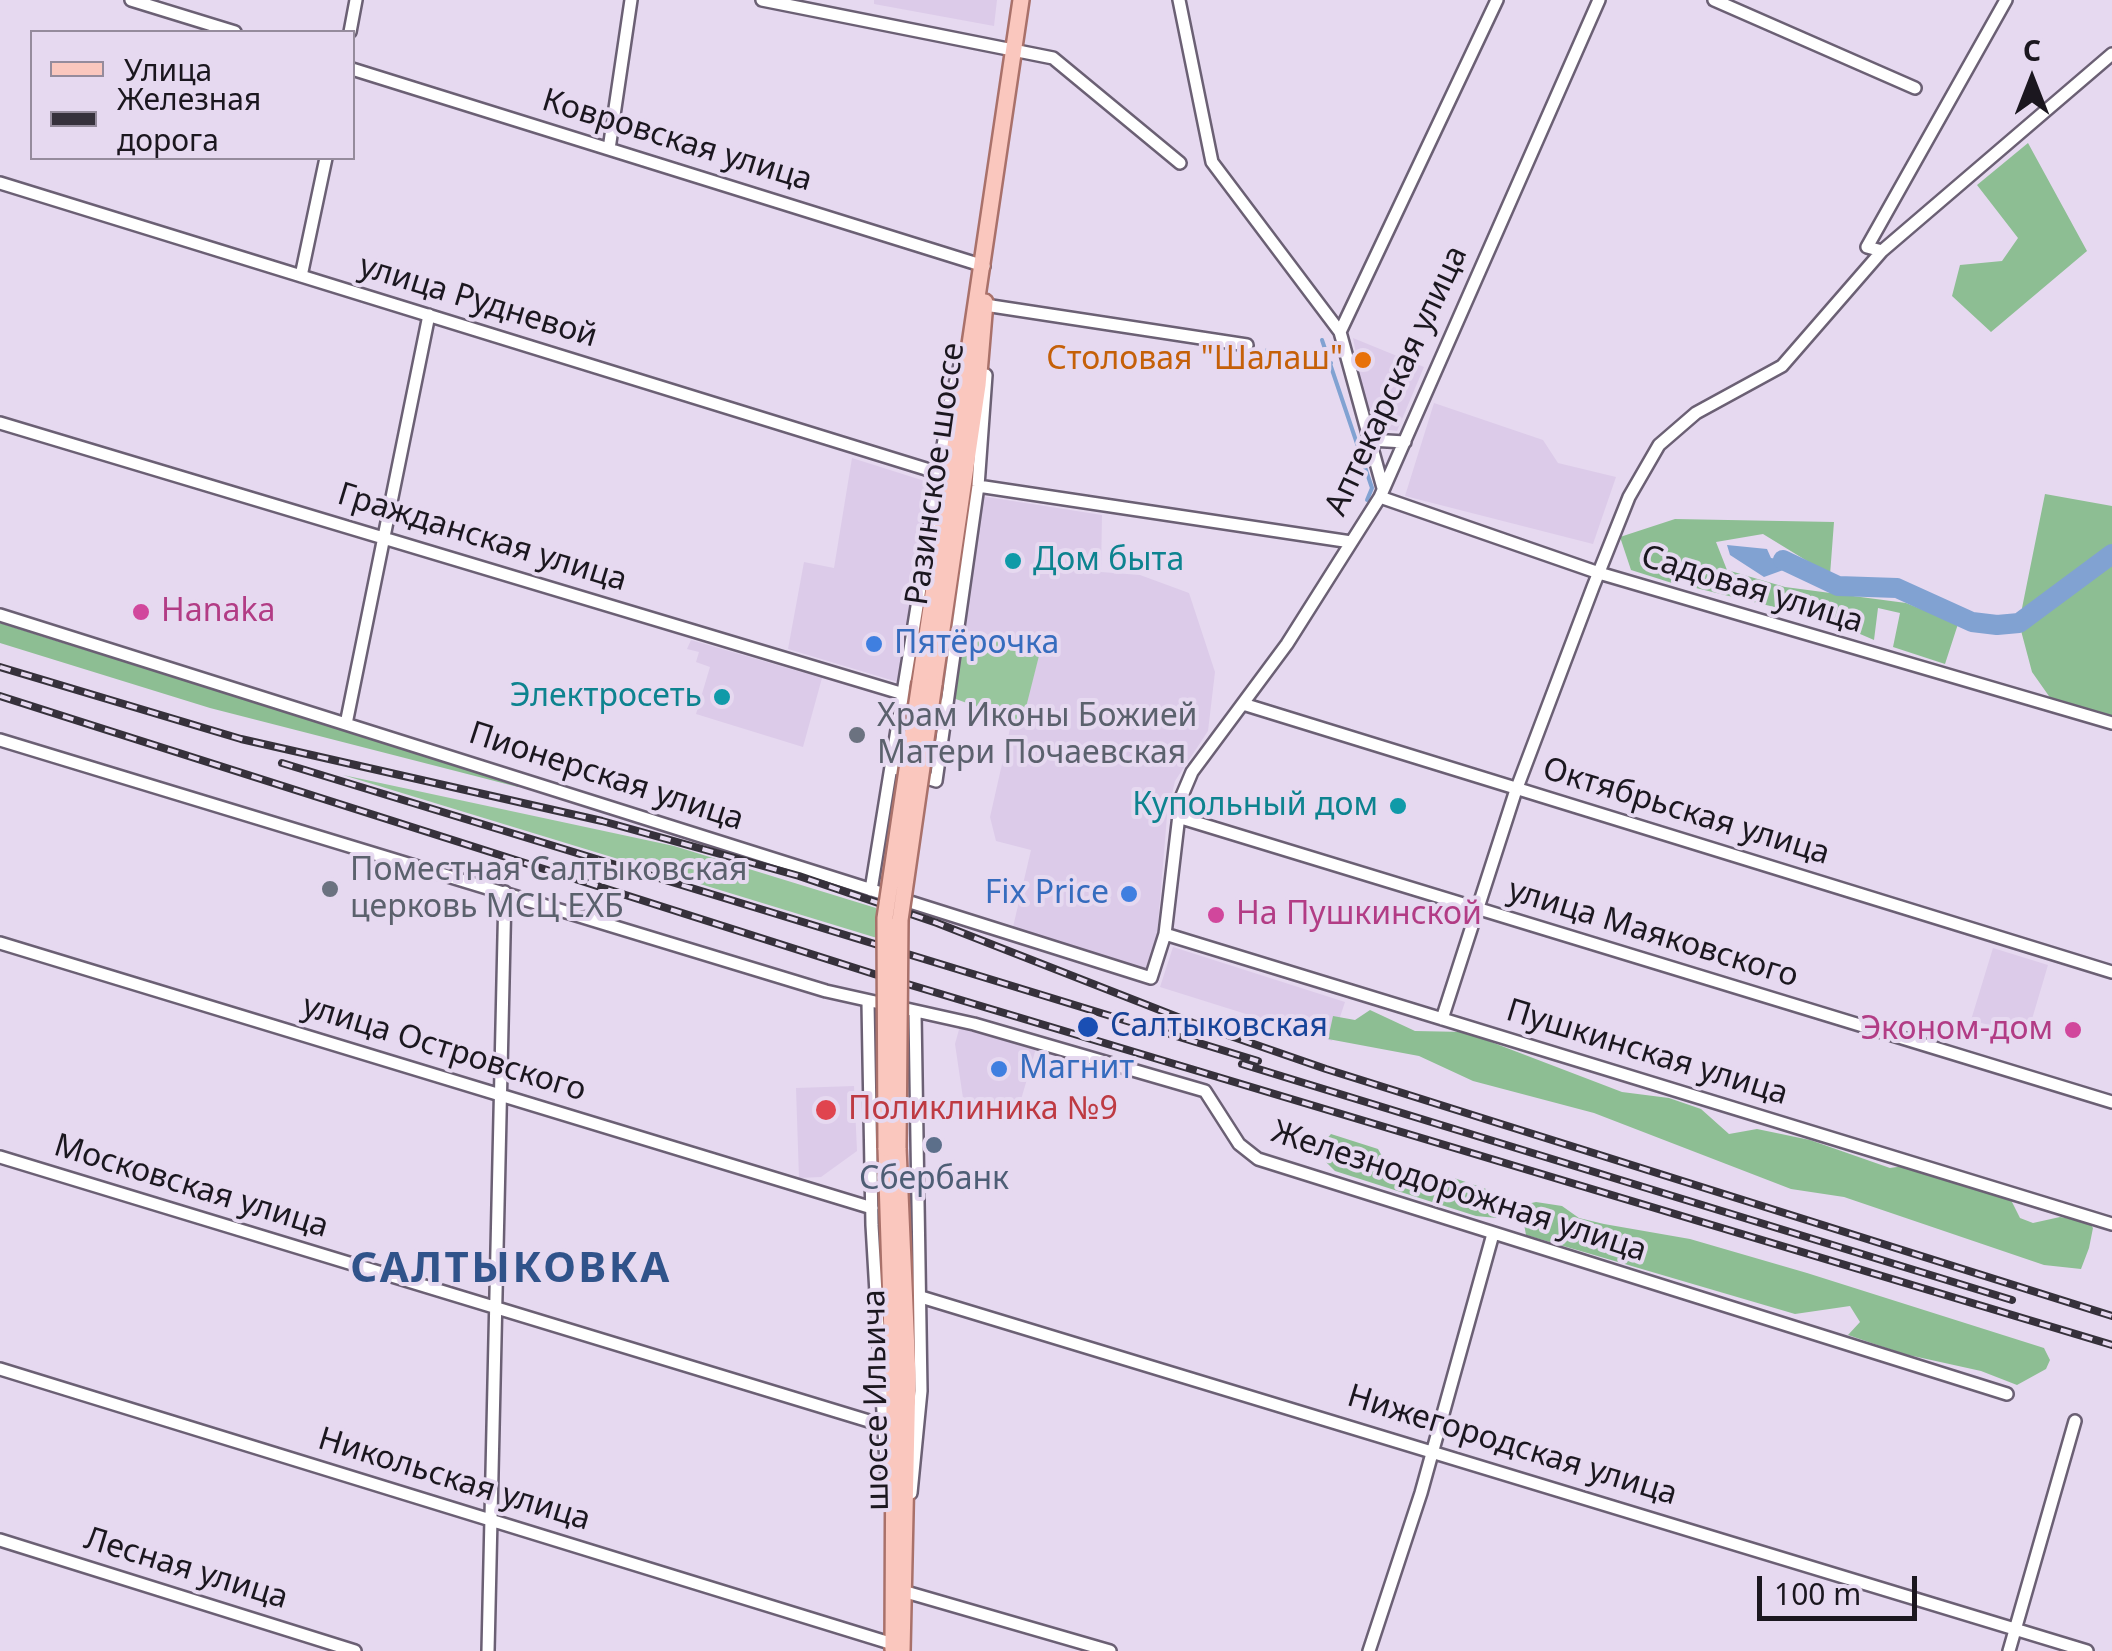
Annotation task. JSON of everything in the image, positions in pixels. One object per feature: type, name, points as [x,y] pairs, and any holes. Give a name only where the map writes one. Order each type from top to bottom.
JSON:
[{"type":"main road","name":"Разинское шоссе","points":[[892,1148],[900,920],[927,683],[1021,0]]},
{"type":"main road","name":"Разинское шоссе","points":[[978,328],[986,305],[984,268]]},
{"type":"main road","name":"шоссе Ильича","points":[[892,1148],[908,1375],[906,1536],[896,1649]]},
{"type":"main road","name":"шоссе Ильича","points":[[892,1148],[893,1552],[906,1592],[896,1649]]},
{"type":"street","points":[[130,0],[228,30]]},
{"type":"street","points":[[350,30],[356,0]]},
{"type":"street","points":[[609,149],[631,0]]},
{"type":"street","points":[[762,0],[1053,58],[1180,163]]},
{"type":"street","points":[[1179,0],[1212,162],[1340,332],[1382,492]]},
{"type":"street","points":[[1340,332],[1498,0]]},
{"type":"street","name":"Аптекарская улица","points":[[1166,934],[1178,817],[1192,772],[1243,704],[1382,492],[1599,0]]},
{"type":"street","points":[[1714,0],[1914,88]]},
{"type":"street","points":[[1882,251],[1867,247],[2006,0]]},
{"type":"street","points":[[1442,1020],[1517,788],[1598,573],[1629,498],[1659,445],[1696,413],[1782,366],[1882,251],[2112,54]]},
{"type":"street","name":"Ковровская улица","points":[[355,70],[984,268]]},
{"type":"street","points":[[301,276],[326,160]]},
{"type":"street","name":"улица Рудневой","points":[[0,183],[939,472]]},
{"type":"street","points":[[986,305],[1247,345]]},
{"type":"street","points":[[346,724],[430,316]]},
{"type":"street","points":[[871,890],[959,365],[978,328]]},
{"type":"street","points":[[892,766],[936,781],[978,486],[986,370],[978,328]]},
{"type":"street","name":"Гражданская улица","points":[[0,423],[948,706]]},
{"type":"street","points":[[1370,440],[1405,442]]},
{"type":"street","points":[[978,486],[1352,542]]},
{"type":"street","name":"Садовая улица","points":[[1382,492],[1598,573],[2112,723]]},
{"type":"street","name":"Пионерская улица","points":[[0,615],[1151,978],[1166,934]]},
{"type":"street","name":"Октябрьская улица","points":[[1243,704],[2112,972]]},
{"type":"street","name":"Железнодорожная улица","points":[[0,741],[868,1002],[974,1024],[1206,1091],[1240,1144],[1258,1158],[2007,1394]]},
{"type":"street","points":[[884,812],[896,863],[895,898]]},
{"type":"street","name":"улица Маяковского","points":[[1178,817],[2112,1102]]},
{"type":"street","points":[[488,1651],[505,892]]},
{"type":"street","name":"Пушкинская улица","points":[[1166,934],[2112,1224]]},
{"type":"street","name":"улица Островского","points":[[0,943],[872,1208]]},
{"type":"street","points":[[868,1002],[872,1208],[882,1425],[893,1552]]},
{"type":"street","points":[[906,1536],[918,1441],[920,1297],[915,1013]]},
{"type":"street","points":[[868,1061],[877,1045],[890,1040],[907,1046],[916,1060]]},
{"type":"street","name":"Московская улица","points":[[0,1157],[882,1425]]},
{"type":"street","points":[[1370,1651],[1434,1451],[1493,1234]]},
{"type":"street","name":"Нижегородская улица","points":[[920,1297],[2087,1651]]},
{"type":"street","name":"Никольская улица","points":[[0,1369],[896,1649]]},
{"type":"street","points":[[2009,1651],[2075,1421]]},
{"type":"street","name":"Лесная улица","points":[[0,1540],[356,1651]]},
{"type":"street","points":[[906,1592],[1110,1651]]},
{"type":"shaded area","points":[[874,0],[997,0],[994,26],[874,4]]},
{"type":"shaded area","points":[[1353,338],[1424,367],[1397,431],[1370,427]]},
{"type":"shaded area","points":[[1434,403],[1543,440],[1558,463],[1616,477],[1593,544],[1405,496]]},
{"type":"shaded area","points":[[852,458],[931,483],[901,683],[788,649],[804,562],[834,568]]},
{"type":"shaded area","points":[[981,496],[1102,515],[1101,572],[1140,575],[1189,593],[1215,672],[1208,731],[1175,781],[1167,816],[1157,937],[1145,973],[1013,927],[1031,850],[996,841],[990,817],[1012,720],[1021,722],[1041,648],[962,633]]},
{"type":"shaded area","points":[[691,640],[822,678],[803,747],[696,714],[710,667],[696,662],[699,652],[687,649]]},
{"type":"shaded area","points":[[1173,947],[1345,1002],[1332,1041],[1160,987]]},
{"type":"shaded area","points":[[1993,948],[2048,965],[2027,1036],[1971,1020]]},
{"type":"shaded area","points":[[960,1026],[1037,1045],[1015,1120],[963,1098],[955,1044]]},
{"type":"shaded area","name":"Поликлиника №9","points":[[854,1086],[857,1151],[821,1177],[799,1178],[796,1088]]},
{"type":"green space","points":[[2028,143],[2087,251],[1991,332],[1952,296],[1960,265],[2002,261],[2018,238],[1977,185]]},
{"type":"green space","points":[[2045,494],[2112,506],[2112,719],[2051,699],[2032,672],[2019,623]]},
{"type":"green space","points":[[1675,519],[1834,522],[1830,575],[1763,534],[1716,542],[1727,570],[1785,587],[1906,603],[1958,624],[1945,664],[1893,647],[1900,613],[1878,608],[1874,640],[1823,618],[1823,602],[1812,597],[1795,612],[1696,588],[1702,576],[1684,566],[1672,583],[1631,570],[1620,537]]},
{"type":"green space","points":[[0,623],[521,783],[518,787],[210,708],[0,643]]},
{"type":"green space","points":[[962,633],[1041,648],[1022,723],[953,698]]},
{"type":"green space","points":[[343,775],[674,846],[876,908],[877,938]]},
{"type":"green space","points":[[1370,1010],[1415,1031],[1465,1032],[1622,1092],[1669,1098],[1701,1109],[1729,1134],[1757,1129],[1810,1140],[1890,1168],[1904,1166],[2011,1200],[2020,1218],[2033,1223],[2060,1217],[2089,1222],[2093,1228],[2089,1248],[2081,1269],[2044,1265],[1844,1197],[1791,1189],[1594,1113],[1473,1081],[1419,1056],[1328,1039],[1333,1016],[1355,1020]]},
{"type":"green space","points":[[1331,1134],[1378,1149],[1392,1174],[1423,1187],[1454,1178],[1492,1191],[1503,1200],[1505,1213],[1497,1218],[1476,1216],[1335,1171],[1324,1160],[1322,1144]]},
{"type":"green space","points":[[1527,1204],[1562,1206],[1579,1218],[1690,1239],[1807,1273],[2044,1348],[2050,1360],[2046,1369],[2017,1385],[1981,1371],[1904,1354],[1848,1335],[1860,1322],[1850,1306],[1795,1314],[1526,1235],[1522,1213]]},
{"type":"water","points":[[1727,545],[1767,549],[1771,558],[1783,560],[1786,569],[1764,577],[1730,555]]},
{"type":"waterway","points":[[1322,340],[1372,488],[1367,500]]},
{"type":"waterway","points":[[1267,350],[1331,363]]},
{"type":"waterway","points":[[1783,560],[1838,586],[1897,588],[1972,622],[1997,625],[2019,623],[2112,554]]},
{"type":"railway","points":[[0,667],[241,739],[602,821],[799,876],[937,923],[1193,1023],[1326,1069],[2112,1316]]},
{"type":"railway","points":[[0,696],[874,974],[2112,1345]]},
{"type":"railway","points":[[282,763],[1258,1061]]},
{"type":"railway","points":[[1242,1064],[2012,1300]]},
{"type":"place","name":"Столовая \"Шалаш\"","points":[[1363,360]]},
{"type":"place","name":"Дом быта","points":[[1013,561]]},
{"type":"place","name":"Hanaka","points":[[141,612]]},
{"type":"place","name":"Пятёрочка","points":[[874,644]]},
{"type":"place","name":"Электросеть","points":[[722,697]]},
{"type":"place","name":"Храм Иконы Божией Матери Почаевская","points":[[857,735]]},
{"type":"place","name":"Купольный дом","points":[[1398,806]]},
{"type":"place","name":"Поместная Салтыковская церковь МСЦ ЕХБ","points":[[330,889]]},
{"type":"place","name":"Fix Price","points":[[1129,894]]},
{"type":"place","name":"На Пушкинской","points":[[1216,915]]},
{"type":"place","name":"Салтыковская","points":[[1088,1027]]},
{"type":"place","name":"Эконом-дом","points":[[2073,1030]]},
{"type":"place","name":"Магнит","points":[[999,1069]]},
{"type":"place","name":"Поликлиника №9","points":[[826,1110]]},
{"type":"place","name":"Сбербанк","points":[[934,1145]]},
{"type":"district","name":"САЛТЫКОВКА","points":[[511,1270]]}]
